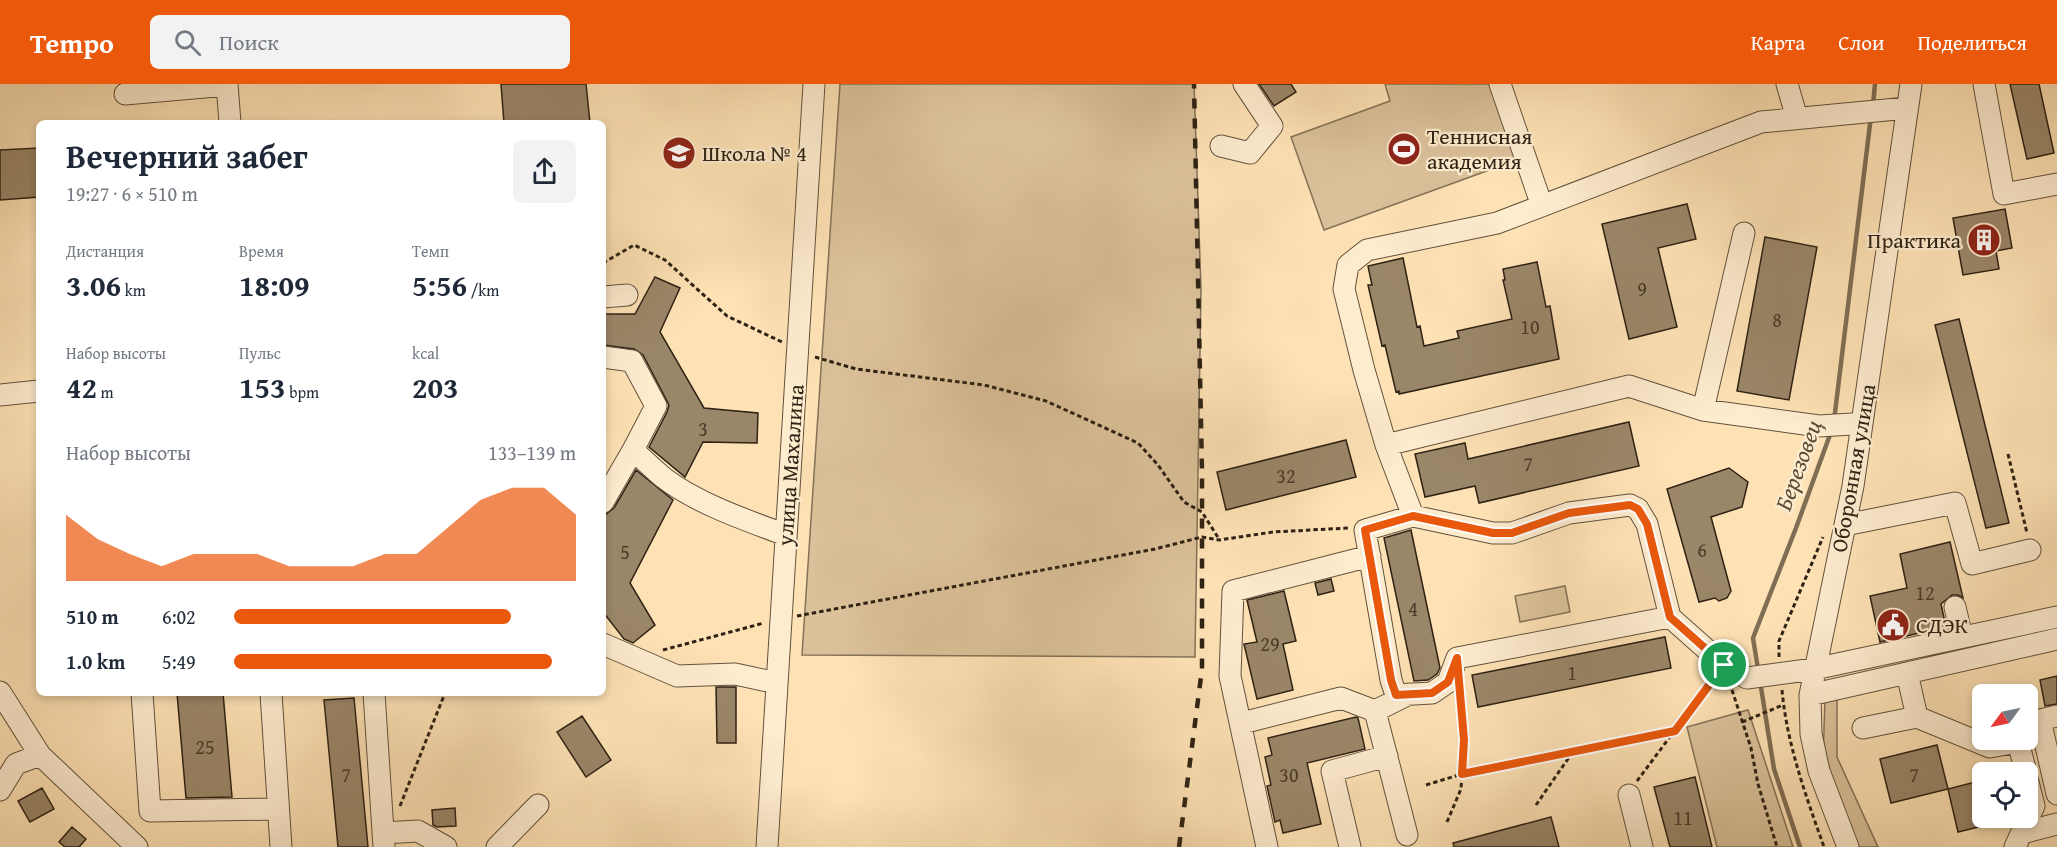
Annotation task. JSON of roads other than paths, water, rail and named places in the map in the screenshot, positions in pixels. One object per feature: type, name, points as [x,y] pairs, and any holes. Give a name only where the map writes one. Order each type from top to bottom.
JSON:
[{"type":"street","name":"улица Махалина","points":[[767,847],[814,84]]},
{"type":"street","points":[[1221,146],[1250,153],[1272,126],[1244,84]]},
{"type":"street","points":[[1500,84],[1542,206]]},
{"type":"street","points":[[1787,84],[1797,118]]},
{"type":"street","name":"Оборонная улица","points":[[1848,847],[1819,771],[1811,734],[1810,695],[1858,451],[1911,84]]},
{"type":"street","points":[[1984,84],[2004,194],[2057,184]]},
{"type":"street","points":[[125,94],[227,85],[230,120]]},
{"type":"street","points":[[1413,516],[1386,445],[1364,370],[1344,289],[1348,265],[1367,250],[1497,223],[1761,122],[1907,108]]},
{"type":"street","points":[[1703,410],[1744,233]]},
{"type":"street","points":[[606,297],[627,296]]},
{"type":"street","points":[[606,358],[632,362],[656,406],[606,497]]},
{"type":"street","points":[[1386,445],[1629,386],[1703,410],[1819,426],[1852,424]]},
{"type":"street","points":[[0,395],[36,391]]},
{"type":"street","points":[[633,450],[665,478],[686,492],[748,522],[786,535]]},
{"type":"street","points":[[1845,525],[1955,503],[1972,564],[2030,550]]},
{"type":"street","points":[[1670,617],[1457,658],[1448,682],[1432,693],[1396,695],[1391,680],[1365,530],[1413,516],[1493,533],[1512,533],[1569,513],[1630,505],[1638,509],[1647,524],[1670,617],[1724,665],[1747,678],[1814,669],[2057,617]]},
{"type":"street","points":[[1268,847],[1230,676],[1233,591],[1370,556]]},
{"type":"street","points":[[1955,607],[1962,638]]},
{"type":"street","points":[[1810,695],[2057,639]]},
{"type":"street","points":[[606,645],[677,676],[735,674],[777,683]]},
{"type":"street","points":[[1906,673],[1917,717]]},
{"type":"street","points":[[0,692],[40,755],[137,847]]},
{"type":"street","points":[[1242,723],[1341,698],[1375,711],[1409,694]]},
{"type":"street","points":[[142,696],[150,811],[278,809]]},
{"type":"street","points":[[271,696],[281,847]]},
{"type":"street","points":[[374,696],[386,837],[418,831],[446,847]]},
{"type":"street","points":[[1375,711],[1407,835]]},
{"type":"street","points":[[2057,716],[2040,720],[2057,794]]},
{"type":"street","points":[[1863,728],[1917,717],[1990,747],[2018,742],[2023,762]]},
{"type":"street","points":[[0,790],[8,761],[40,755]]},
{"type":"street","points":[[1350,847],[1332,771],[1387,756]]},
{"type":"street","points":[[1633,789],[1642,847]]},
{"type":"street","points":[[497,847],[538,805]]},
{"type":"street","points":[[2018,840],[2057,824]]},
{"type":"waterway","name":"Березовец","points":[[1873,105],[1875,84]]},
{"type":"waterway","name":"Березовец","points":[[1834,421],[1871,116]]},
{"type":"waterway","name":"Березовец","points":[[1758,669],[1753,638],[1831,432]]},
{"type":"waterway","name":"Березовец","points":[[1760,681],[1774,769],[1800,847]]},
{"type":"railway","points":[[1179,847],[1202,669],[1202,471],[1194,84]]},
{"type":"place","name":"Теннисная академия","points":[[1404,149]]},
{"type":"place","name":"Школа № 4","points":[[679,153]]},
{"type":"place","name":"Практика","points":[[1984,240]]},
{"type":"place","name":"СДЭК","points":[[1893,625]]}]
